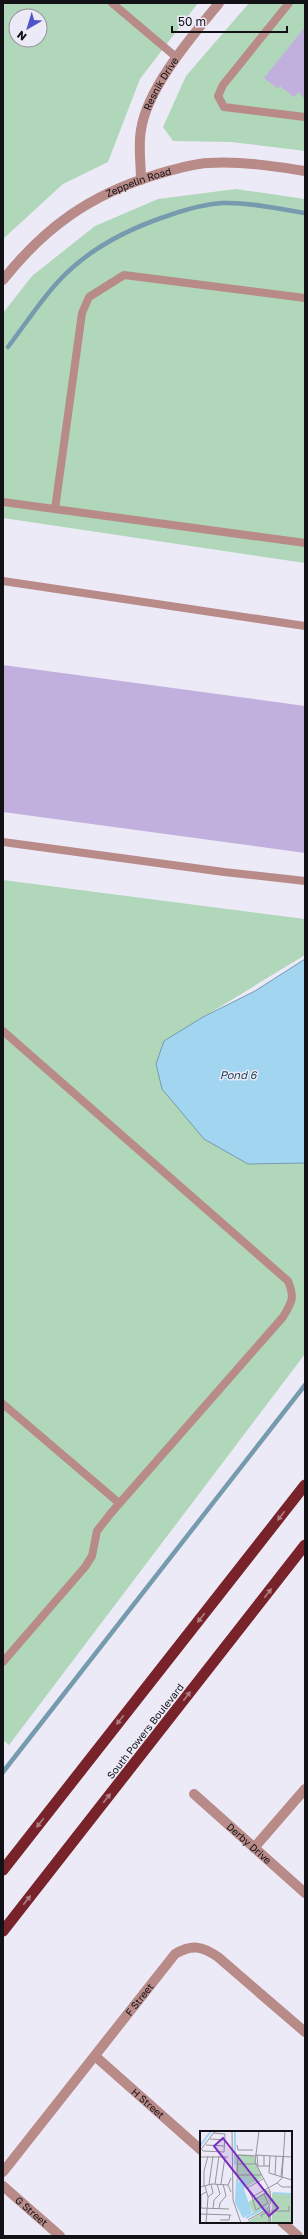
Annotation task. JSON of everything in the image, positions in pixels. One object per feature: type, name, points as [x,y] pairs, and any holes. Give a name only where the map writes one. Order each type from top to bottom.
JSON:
[{"type":"highway","points":[[3,1870],[305,1485]]},
{"type":"highway","name":"South Powers Boulevard","points":[[3,1931],[305,1545]]},
{"type":"street","name":"Resnik Drive","points":[[141,180],[141,130],[147,109],[176,57],[219,3]]},
{"type":"street","name":"Zeppelin Road","points":[[3,280],[37,240],[59,222],[110,191],[176,169],[207,163],[255,164],[305,171]]},
{"type":"street","points":[[254,1848],[305,1788]]},
{"type":"street","name":"Derby Drive","points":[[194,1794],[305,1893]]},
{"type":"street","name":"F Street","points":[[3,2172],[175,1954],[185,1948],[194,1946],[206,1949],[218,1957],[305,2032]]},
{"type":"street","name":"H Street","points":[[95,2056],[200,2149]]},
{"type":"street","name":"G Street","points":[[3,2186],[60,2236]]},
{"type":"street","points":[[283,2223],[298,2236]]},
{"type":"lane","points":[[112,3],[176,57]]},
{"type":"lane","points":[[289,3],[223,85],[218,96],[224,106],[305,117]]},
{"type":"lane","points":[[55,508],[82,313],[89,297],[124,275],[305,298]]},
{"type":"lane","points":[[3,502],[305,543]]},
{"type":"lane","points":[[3,581],[305,626]]},
{"type":"lane","points":[[3,842],[224,872],[305,881]]},
{"type":"lane","points":[[3,1032],[288,1281],[293,1293],[291,1304],[283,1317],[96,1531],[92,1556],[86,1567],[3,1662]]},
{"type":"lane","points":[[3,1404],[119,1503]]},
{"type":"green space","points":[[3,3],[198,3],[140,79],[108,162],[63,184],[3,239]]},
{"type":"green space","points":[[249,3],[305,3],[305,151],[231,142],[173,141],[163,127],[186,76]]},
{"type":"green space","points":[[236,189],[305,199],[305,563],[3,518],[3,313],[32,276],[95,226],[158,199]]},
{"type":"green space","points":[[3,880],[305,919],[305,955],[164,1041],[248,1164],[305,1163],[305,1354],[9,1745],[3,1740]]},
{"type":"water","name":"Pond 6","points":[[305,959],[305,1163],[248,1164],[204,1139],[162,1089],[156,1064],[164,1041],[203,1017],[255,991]]},
{"type":"building","points":[[305,27],[305,99],[298,92],[294,97],[280,86],[278,89],[264,78]]},
{"type":"building","points":[[3,665],[305,706],[305,853],[3,812]]},
{"type":"waterway","points":[[8,347],[44,299],[68,272],[93,251],[107,242],[136,228],[180,212],[202,206],[223,203],[254,205],[305,213]]},
{"type":"waterway","points":[[3,1772],[305,1385]]}]
